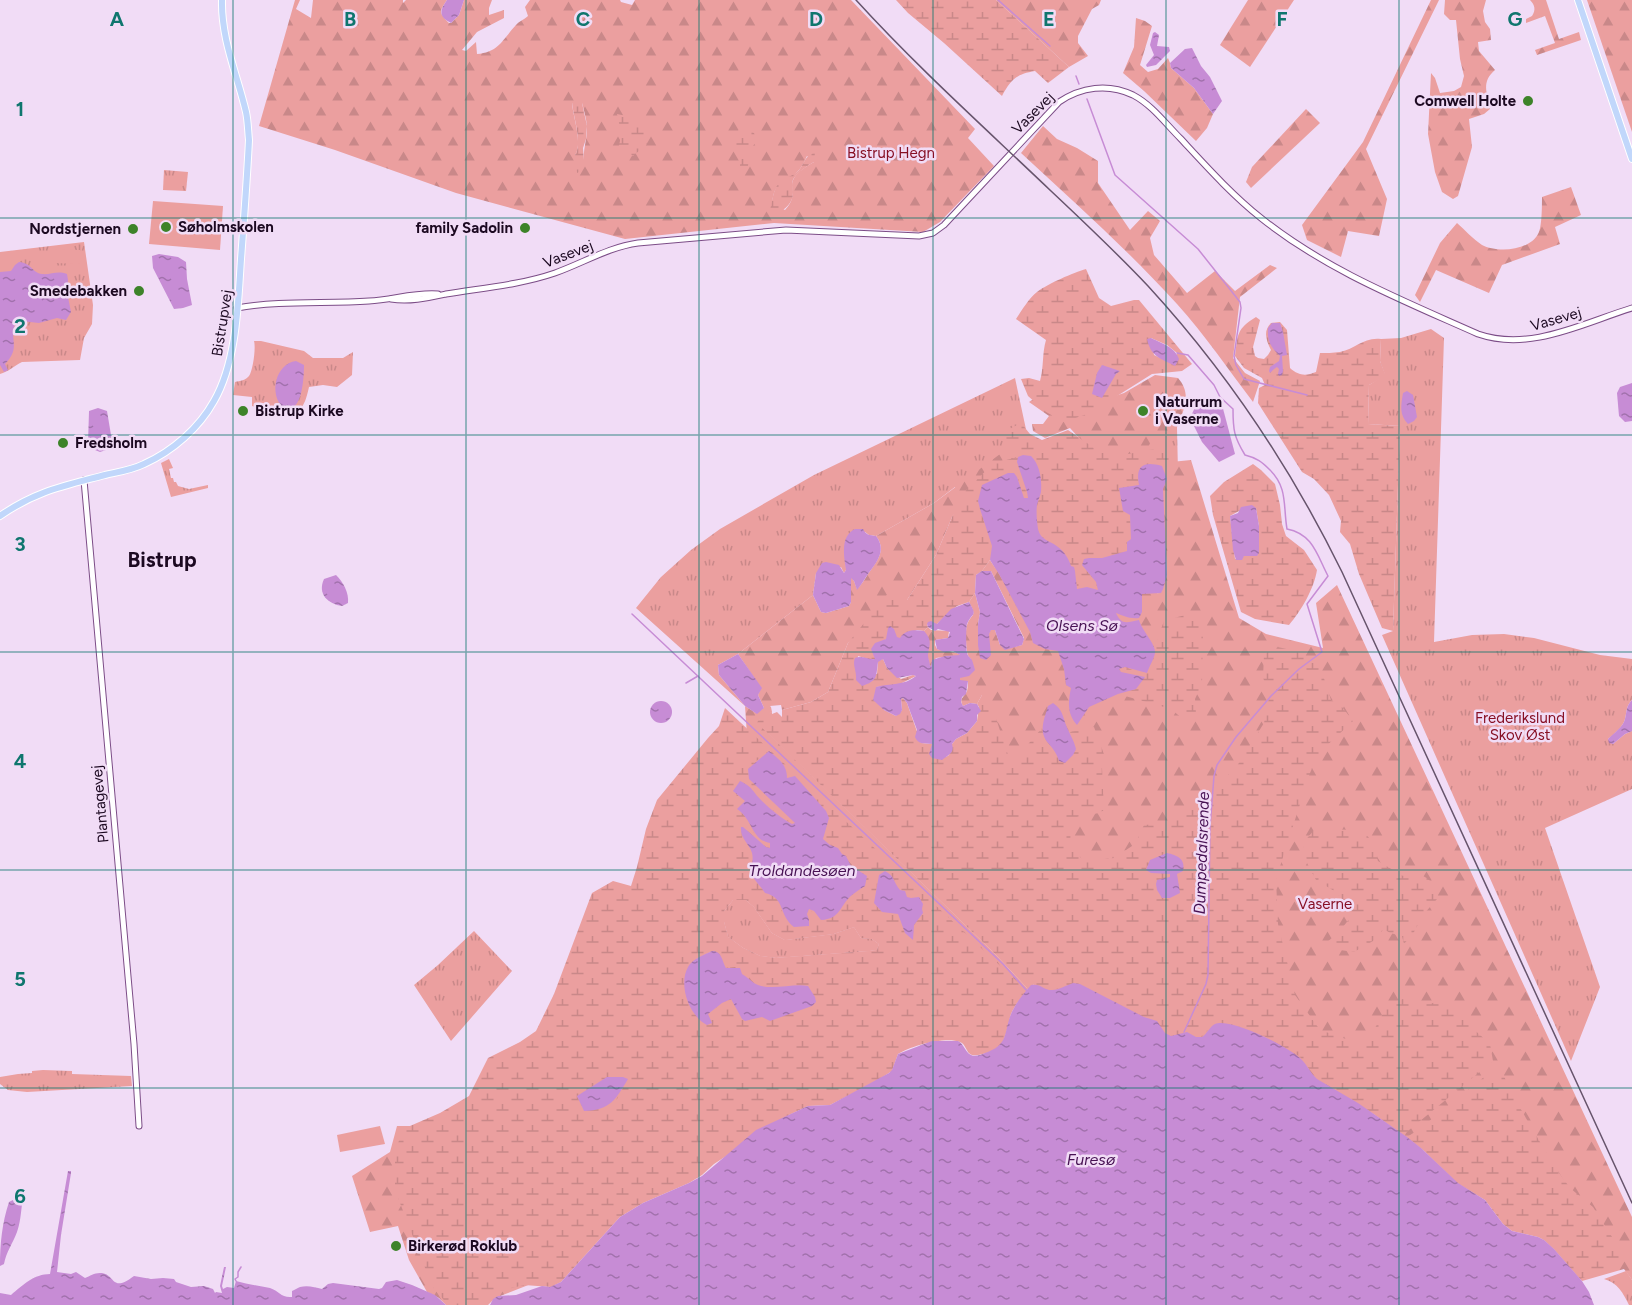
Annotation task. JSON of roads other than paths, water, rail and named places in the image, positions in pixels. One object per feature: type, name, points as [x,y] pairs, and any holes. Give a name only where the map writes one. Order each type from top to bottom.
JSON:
[{"type":"main road","name":"Bistrupvej","points":[[0,516],[20,503],[48,490],[144,464],[172,448],[201,421],[215,399],[229,359],[237,308],[249,140],[246,113],[224,34],[222,0]]},
{"type":"main road","points":[[1578,0],[1632,159]]},
{"type":"street","name":"Vasevej","points":[[237,308],[282,303],[368,301],[480,290],[555,273],[623,245],[638,243],[786,230],[927,235],[939,230],[952,218],[1059,102],[1082,91],[1107,88],[1131,94],[1145,103],[1230,191],[1260,217],[1305,250],[1359,281],[1478,334],[1497,339],[1532,339],[1558,333],[1632,308]]},
{"type":"street","name":"Plantagevej","points":[[84,480],[139,1126]]},
{"type":"water","points":[[447,0],[464,0],[459,15],[451,23],[442,16]]},
{"type":"water","points":[[1155,32],[1159,35],[1157,46],[1169,47],[1170,51],[1156,65],[1147,67],[1146,65],[1154,55],[1150,45]]},
{"type":"water","points":[[1192,48],[1222,101],[1213,114],[1194,88],[1171,68],[1170,63],[1185,49]]},
{"type":"water","points":[[159,254],[178,257],[186,262],[192,305],[174,309],[153,268],[152,256]]},
{"type":"water","points":[[19,262],[27,264],[39,273],[67,274],[67,292],[71,312],[66,320],[57,318],[39,323],[16,322],[13,334],[13,353],[5,364],[8,370],[4,372],[0,365],[0,272],[11,271]]},
{"type":"water","points":[[1272,323],[1280,323],[1287,355],[1282,356],[1283,371],[1279,376],[1277,367],[1270,373],[1269,371],[1270,367],[1279,361],[1280,356],[1269,340],[1268,328]]},
{"type":"water","points":[[1151,338],[1174,351],[1179,359],[1175,366],[1161,359],[1151,350],[1147,339]]},
{"type":"water","points":[[296,361],[304,365],[301,394],[293,407],[283,408],[276,395],[276,380],[283,368]]},
{"type":"water","points":[[1102,365],[1120,371],[1102,398],[1092,394],[1097,373]]},
{"type":"water","points":[[1632,383],[1632,421],[1625,422],[1619,416],[1617,393],[1620,387]]},
{"type":"water","points":[[1407,391],[1413,395],[1417,417],[1408,424],[1401,410],[1403,393]]},
{"type":"water","points":[[1198,401],[1221,401],[1235,454],[1219,462],[1202,442],[1190,418]]},
{"type":"water","points":[[98,408],[107,411],[112,441],[109,449],[100,452],[90,448],[88,443],[89,411]]},
{"type":"water","name":"Olsens Sø","points":[[1031,456],[1040,472],[1041,492],[1037,505],[1039,533],[1068,558],[1071,566],[1074,567],[1077,589],[1087,587],[1098,590],[1096,582],[1082,565],[1084,559],[1102,558],[1127,551],[1127,542],[1131,539],[1130,515],[1123,511],[1119,488],[1139,485],[1140,469],[1150,464],[1162,466],[1167,479],[1163,489],[1167,575],[1163,589],[1161,593],[1142,594],[1142,612],[1139,618],[1129,618],[1116,613],[1123,621],[1139,620],[1155,649],[1154,658],[1147,673],[1125,667],[1119,669],[1121,672],[1145,677],[1136,689],[1089,707],[1077,725],[1070,712],[1071,688],[1066,685],[1058,651],[1045,649],[1033,643],[1030,632],[990,560],[992,546],[978,501],[982,485],[1008,473],[1014,473],[1024,498],[1028,498],[1017,462],[1018,457]]},
{"type":"water","points":[[1252,505],[1256,508],[1259,526],[1259,553],[1257,556],[1244,556],[1242,560],[1236,560],[1230,516],[1238,513],[1241,507]]},
{"type":"water","points":[[863,529],[868,534],[876,536],[881,546],[880,556],[857,590],[851,578],[849,606],[826,613],[821,612],[813,595],[816,573],[822,563],[826,562],[839,565],[844,573],[846,570],[845,541],[850,532]]},
{"type":"water","points":[[982,571],[991,571],[1024,639],[1022,645],[1005,650],[1000,645],[995,630],[991,630],[989,634],[991,655],[986,660],[980,658],[978,624],[980,612],[975,593],[976,575]]},
{"type":"water","points":[[336,575],[348,595],[348,603],[342,606],[328,601],[322,589],[324,579]]},
{"type":"water","points":[[969,602],[974,612],[967,624],[967,650],[975,670],[969,676],[960,678],[960,680],[968,681],[966,694],[962,697],[961,702],[963,706],[970,703],[977,704],[981,711],[977,715],[977,721],[967,733],[952,744],[953,750],[950,754],[942,760],[932,758],[929,754],[932,744],[916,740],[917,730],[903,698],[901,699],[902,710],[896,716],[884,710],[873,700],[876,687],[902,683],[916,676],[897,678],[887,668],[883,659],[878,662],[874,680],[862,686],[856,680],[854,661],[858,657],[875,659],[871,649],[875,643],[886,639],[890,626],[900,638],[914,630],[924,631],[927,634],[930,646],[928,655],[930,666],[932,660],[960,655],[953,651],[944,652],[937,649],[935,640],[948,638],[950,632],[938,629],[935,631],[927,624],[931,621],[937,624],[951,609]]},
{"type":"water","points":[[738,654],[762,688],[758,695],[764,708],[757,714],[745,706],[719,675],[718,665]]},
{"type":"water","points":[[1632,700],[1632,731],[1613,744],[1609,743],[1608,739],[1624,722]]},
{"type":"water","points":[[661,701],[669,704],[672,712],[669,720],[661,723],[653,720],[650,712],[653,704]]},
{"type":"water","points":[[1053,703],[1062,713],[1076,749],[1065,763],[1059,761],[1043,730],[1048,706]]},
{"type":"water","name":"Troldandesøen","points":[[769,751],[784,766],[787,778],[795,776],[826,811],[829,818],[823,839],[838,848],[846,856],[851,866],[867,876],[865,886],[848,899],[836,915],[821,920],[814,911],[809,909],[807,914],[809,926],[794,927],[776,899],[765,893],[754,879],[752,853],[742,835],[741,827],[743,827],[770,848],[770,843],[755,834],[746,818],[737,809],[745,801],[733,791],[740,781],[750,787],[776,813],[792,824],[795,823],[749,779],[748,769]]},
{"type":"water","points":[[1167,853],[1180,858],[1184,867],[1183,871],[1177,874],[1180,893],[1170,898],[1162,898],[1157,890],[1157,880],[1170,877],[1170,874],[1151,873],[1146,870],[1150,860]]},
{"type":"water","points":[[885,871],[900,890],[905,891],[907,897],[919,897],[923,904],[923,913],[914,925],[913,940],[905,933],[898,914],[882,912],[874,903],[879,875]]},
{"type":"water","points":[[712,951],[720,955],[726,968],[740,968],[742,974],[760,986],[808,986],[816,1002],[812,1006],[770,1021],[762,1017],[745,1021],[731,999],[708,1014],[712,1023],[707,1025],[695,1015],[690,1007],[684,982],[690,964],[698,957]]},
{"type":"water","name":"Furesø","points":[[1073,983],[1080,984],[1144,1017],[1157,1021],[1165,1033],[1171,1036],[1187,1032],[1196,1037],[1202,1037],[1213,1025],[1223,1023],[1259,1034],[1284,1047],[1300,1058],[1317,1079],[1358,1103],[1421,1148],[1458,1183],[1485,1200],[1503,1224],[1512,1231],[1544,1240],[1582,1281],[1594,1305],[490,1305],[498,1296],[516,1295],[561,1282],[620,1217],[643,1203],[702,1176],[756,1130],[808,1106],[830,1105],[889,1073],[898,1054],[932,1041],[958,1041],[969,1054],[974,1056],[994,1049],[1003,1040],[1014,1008],[1031,985],[1052,990]]},
{"type":"water","points":[[607,1077],[628,1079],[607,1106],[584,1111],[577,1096]]},
{"type":"water","points":[[68,1171],[71,1173],[57,1272],[71,1274],[76,1272],[85,1278],[100,1273],[109,1276],[117,1283],[134,1276],[174,1279],[176,1282],[191,1287],[204,1286],[213,1289],[215,1293],[222,1293],[220,1286],[224,1267],[226,1267],[223,1289],[234,1288],[236,1281],[270,1288],[288,1297],[292,1297],[292,1291],[303,1286],[322,1289],[333,1283],[379,1289],[386,1282],[397,1280],[435,1295],[446,1305],[0,1305],[0,1293],[11,1295],[34,1278],[50,1274]]},
{"type":"water","points":[[13,1200],[22,1204],[20,1222],[4,1264],[0,1266],[3,1226],[9,1202]]},
{"type":"waterway","points":[[998,0],[1050,46]]},
{"type":"waterway","points":[[1076,76],[1079,84]]},
{"type":"waterway","points":[[1087,99],[1115,175],[1198,249],[1240,302],[1234,356],[1244,379],[1307,395]]},
{"type":"waterway","name":"Dumpedalsrende","points":[[1177,353],[1188,355],[1214,385],[1220,397],[1233,409],[1233,423],[1241,449],[1245,455],[1262,463],[1276,477],[1284,498],[1287,529],[1303,536],[1313,546],[1328,576],[1307,604],[1322,652],[1299,669],[1271,696],[1236,737],[1217,765],[1210,827],[1208,975],[1184,1032]]},
{"type":"waterway","points":[[632,614],[1003,964],[1027,991]]},
{"type":"waterway","points":[[686,683],[698,676]]},
{"type":"waterway","points":[[236,1281],[241,1267]]},
{"type":"tram line","points":[[856,0],[927,73],[1148,286],[1204,352],[1256,422],[1301,496],[1342,572],[1632,1203]]},
{"type":"place","name":"Comwell Holte","points":[[1528,101]]},
{"type":"place","name":"Søholmskolen","points":[[166,227]]},
{"type":"place","name":"family Sadolin","points":[[525,228]]},
{"type":"place","name":"Nordstjernen","points":[[133,229]]},
{"type":"place","name":"Smedebakken","points":[[139,291]]},
{"type":"place","name":"Bistrup Kirke","points":[[243,411]]},
{"type":"place","name":"Naturrum i Vaserne","points":[[1143,411]]},
{"type":"place","name":"Fredsholm","points":[[63,443]]},
{"type":"place","name":"Birkerød Roklub","points":[[396,1246]]},
{"type":"district","name":"Bistrup","points":[[162,560]]},
{"type":"park label","name":"Bistrup Hegn","points":[[891,153]]},
{"type":"park label","name":"Frederikslund Skov Øst","points":[[1520,726]]},
{"type":"park label","name":"Vaserne","points":[[1325,904]]}]
